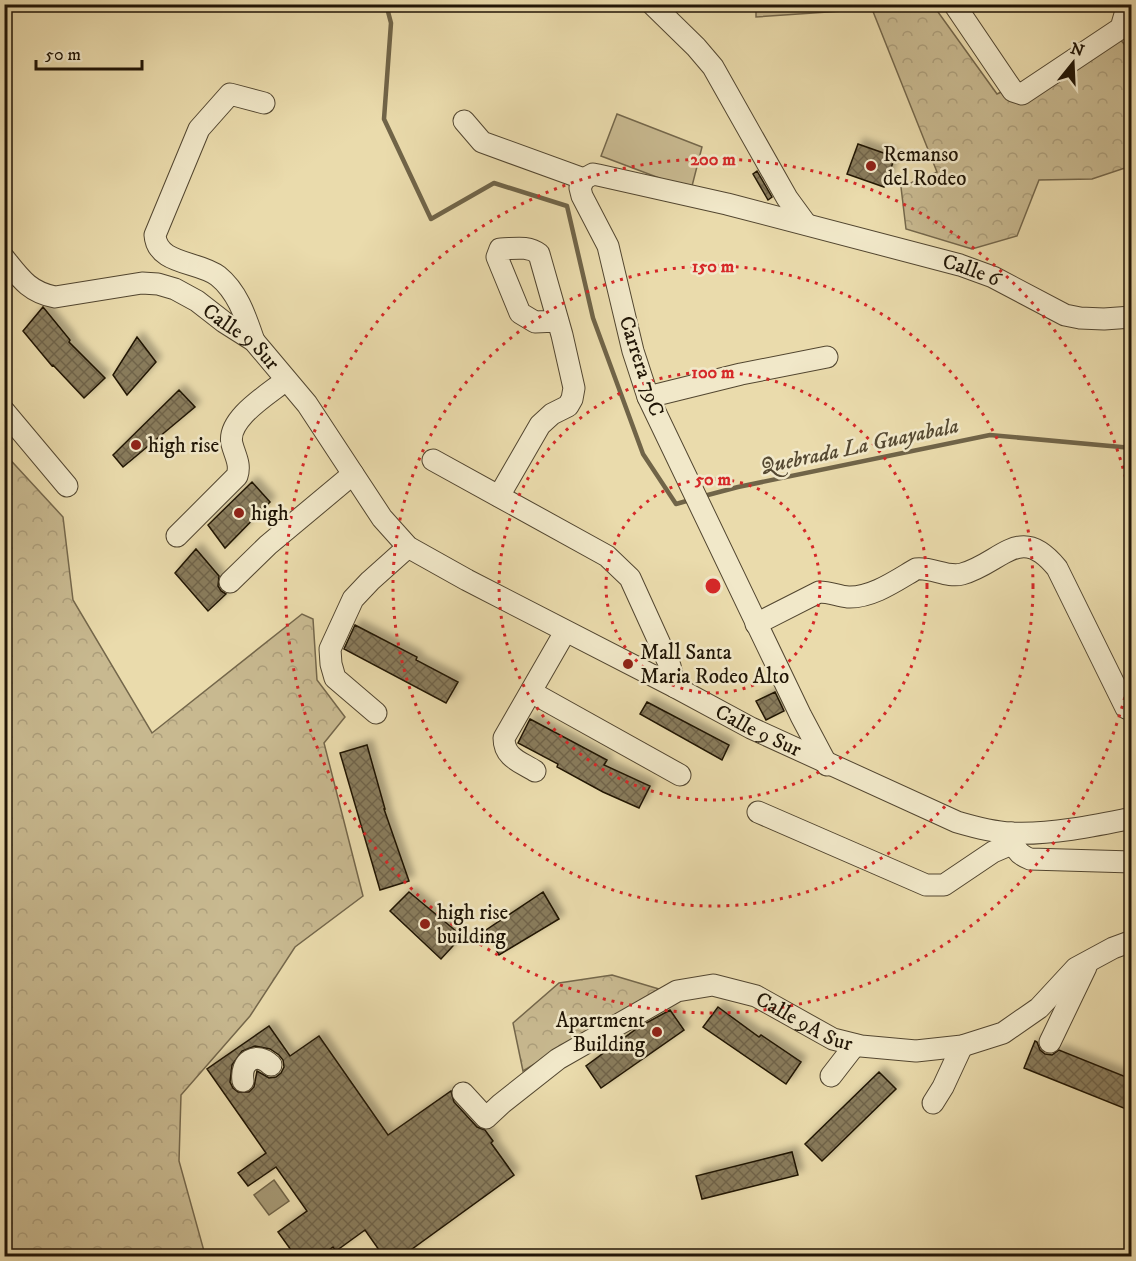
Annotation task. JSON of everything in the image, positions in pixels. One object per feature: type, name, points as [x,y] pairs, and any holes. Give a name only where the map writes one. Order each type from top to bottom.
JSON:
[{"type":"street","points":[[652,4],[713,67],[787,198],[806,224]]},
{"type":"street","points":[[954,4],[1013,91],[1022,94],[1120,28],[1128,4]]},
{"type":"street","points":[[255,341],[243,308],[219,276],[162,252],[156,243],[155,235],[199,129],[230,94],[264,103]]},
{"type":"street","name":"Calle 6","points":[[464,121],[482,142],[586,177],[598,175],[806,224],[978,271],[1065,315],[1104,319],[1131,317]]},
{"type":"street","name":"Carrera 79C","points":[[586,177],[580,189],[610,254],[633,351],[648,397],[756,624],[827,765]]},
{"type":"street","name":"Calle 9 Sur","points":[[4,258],[26,285],[41,294],[55,297],[133,284],[158,284],[175,289],[197,301],[224,322],[255,341],[307,404],[382,518],[408,547],[780,743],[957,822],[1013,838],[1131,818]]},
{"type":"street","points":[[499,495],[540,425],[552,414],[568,406],[572,399],[574,388],[558,321]]},
{"type":"street","points":[[648,397],[741,374],[827,357]]},
{"type":"street","points":[[177,536],[237,476],[238,460],[231,442],[234,427],[246,411],[286,380]]},
{"type":"street","points":[[4,411],[67,486]]},
{"type":"street","points":[[433,460],[608,556],[619,565],[630,578],[670,666],[675,687]]},
{"type":"street","points":[[230,582],[268,545],[353,474]]},
{"type":"street","points":[[756,624],[819,592],[850,597],[867,594],[916,569],[924,568],[951,575],[961,574],[1022,546],[1034,547],[1046,555],[1057,568],[1126,708]]},
{"type":"street","points":[[376,713],[335,678],[330,649],[353,599],[408,547]]},
{"type":"street","points":[[535,771],[507,753],[504,738],[566,632]]},
{"type":"street","points":[[531,692],[680,775]]},
{"type":"street","points":[[780,743],[792,736],[801,716]]},
{"type":"street","points":[[758,812],[926,885],[944,885],[1013,838],[1017,852],[1029,859],[1131,862]]},
{"type":"street","name":"Calle 9A Sur","points":[[463,1093],[486,1118],[558,1059],[678,991],[713,985],[756,996],[833,1039],[855,1045],[916,1051],[962,1046],[1004,1033],[1039,1008],[1076,968],[1131,941]]},
{"type":"street","points":[[1050,1042],[1088,961]]},
{"type":"street","points":[[831,1076],[855,1045]]},
{"type":"street","points":[[933,1103],[962,1046]]},
{"type":"street","points":[[243,1081],[242,1072],[246,1063],[261,1058],[271,1065]]},
{"type":"green space","points":[[756,5],[933,5],[997,94],[1118,37],[1131,52],[1131,166],[1092,179],[1039,180],[1017,236],[972,249],[906,229],[901,187],[937,172],[872,9],[756,17]]},
{"type":"green space","points":[[617,114],[702,147],[691,190],[601,156]]},
{"type":"green space","points":[[4,453],[63,517],[73,600],[152,733],[302,614],[313,619],[317,680],[345,717],[324,743],[363,896],[295,947],[250,1016],[181,1095],[179,1161],[204,1251],[200,1256],[5,1256]]},
{"type":"green space","points":[[612,975],[659,989],[523,1071],[513,1023],[559,983]]},
{"type":"shaded area","points":[[274,1180],[289,1201],[269,1215],[254,1195]]},
{"type":"building","name":"Remanso del Rodeo","points":[[858,144],[895,157],[884,187],[847,174]]},
{"type":"building","points":[[757,171],[772,197],[768,200],[753,174]]},
{"type":"building","points":[[43,307],[70,340],[69,342],[105,378],[84,398],[52,366],[23,331]]},
{"type":"building","points":[[137,337],[156,362],[127,395],[113,375]]},
{"type":"building","points":[[179,390],[195,407],[123,467],[113,455]]},
{"type":"building","name":"high","points":[[252,482],[270,502],[225,548],[208,525]]},
{"type":"building","points":[[196,549],[219,576],[218,586],[226,594],[208,611],[175,573]]},
{"type":"building","points":[[355,625],[417,657],[416,660],[458,682],[446,703],[344,649]]},
{"type":"building","points":[[775,692],[784,711],[766,720],[756,701]]},
{"type":"building","points":[[647,702],[729,745],[722,760],[640,714]]},
{"type":"building","points":[[530,719],[607,760],[604,765],[650,786],[639,808],[603,792],[518,743]]},
{"type":"building","points":[[367,745],[384,809],[409,881],[380,890],[340,753]]},
{"type":"building","name":"high rise building","points":[[409,892],[462,936],[441,959],[390,911]]},
{"type":"building","name":"high rise building","points":[[543,892],[559,919],[499,955],[486,930]]},
{"type":"building","points":[[718,1007],[759,1037],[761,1035],[801,1062],[786,1084],[703,1027]]},
{"type":"building","points":[[670,1010],[684,1030],[601,1088],[586,1066],[639,1027]]},
{"type":"building","points":[[269,1026],[290,1056],[319,1036],[388,1135],[451,1091],[454,1102],[477,1127],[485,1130],[493,1141],[491,1143],[514,1175],[401,1257],[384,1257],[365,1230],[336,1251],[333,1247],[319,1257],[296,1257],[278,1232],[307,1211],[276,1167],[248,1186],[238,1173],[266,1153],[207,1069]],"holes":[[[255,1046],[270,1049],[283,1060],[284,1067],[281,1073],[269,1078],[257,1071],[254,1087],[249,1092],[238,1092],[233,1088],[230,1082],[232,1065],[242,1051]]]},
{"type":"building","points":[[1035,1041],[1045,1054],[1052,1055],[1059,1050],[1131,1079],[1131,1111],[1024,1068]]},
{"type":"building","points":[[879,1072],[896,1089],[822,1161],[805,1144]]},
{"type":"building","points":[[792,1152],[798,1175],[702,1199],[696,1176]]},
{"type":"waterway","name":"Quebrada La Guayabala","points":[[386,4],[391,23],[384,119],[431,219],[494,183],[567,206],[593,318],[643,454],[676,504],[690,500]]},
{"type":"waterway","name":"Quebrada La Guayabala","points":[[704,496],[990,435],[1132,448]]},
{"type":"place","name":"Remanso del Rodeo","points":[[871,166]]},
{"type":"place","name":"high rise","points":[[136,445]]},
{"type":"place","name":"high","points":[[239,513]]},
{"type":"place","name":"Mall Santa Maria Rodeo Alto","points":[[628,664]]},
{"type":"place","name":"high rise building","points":[[425,924]]},
{"type":"place","name":"Apartment Building","points":[[657,1032]]}]
